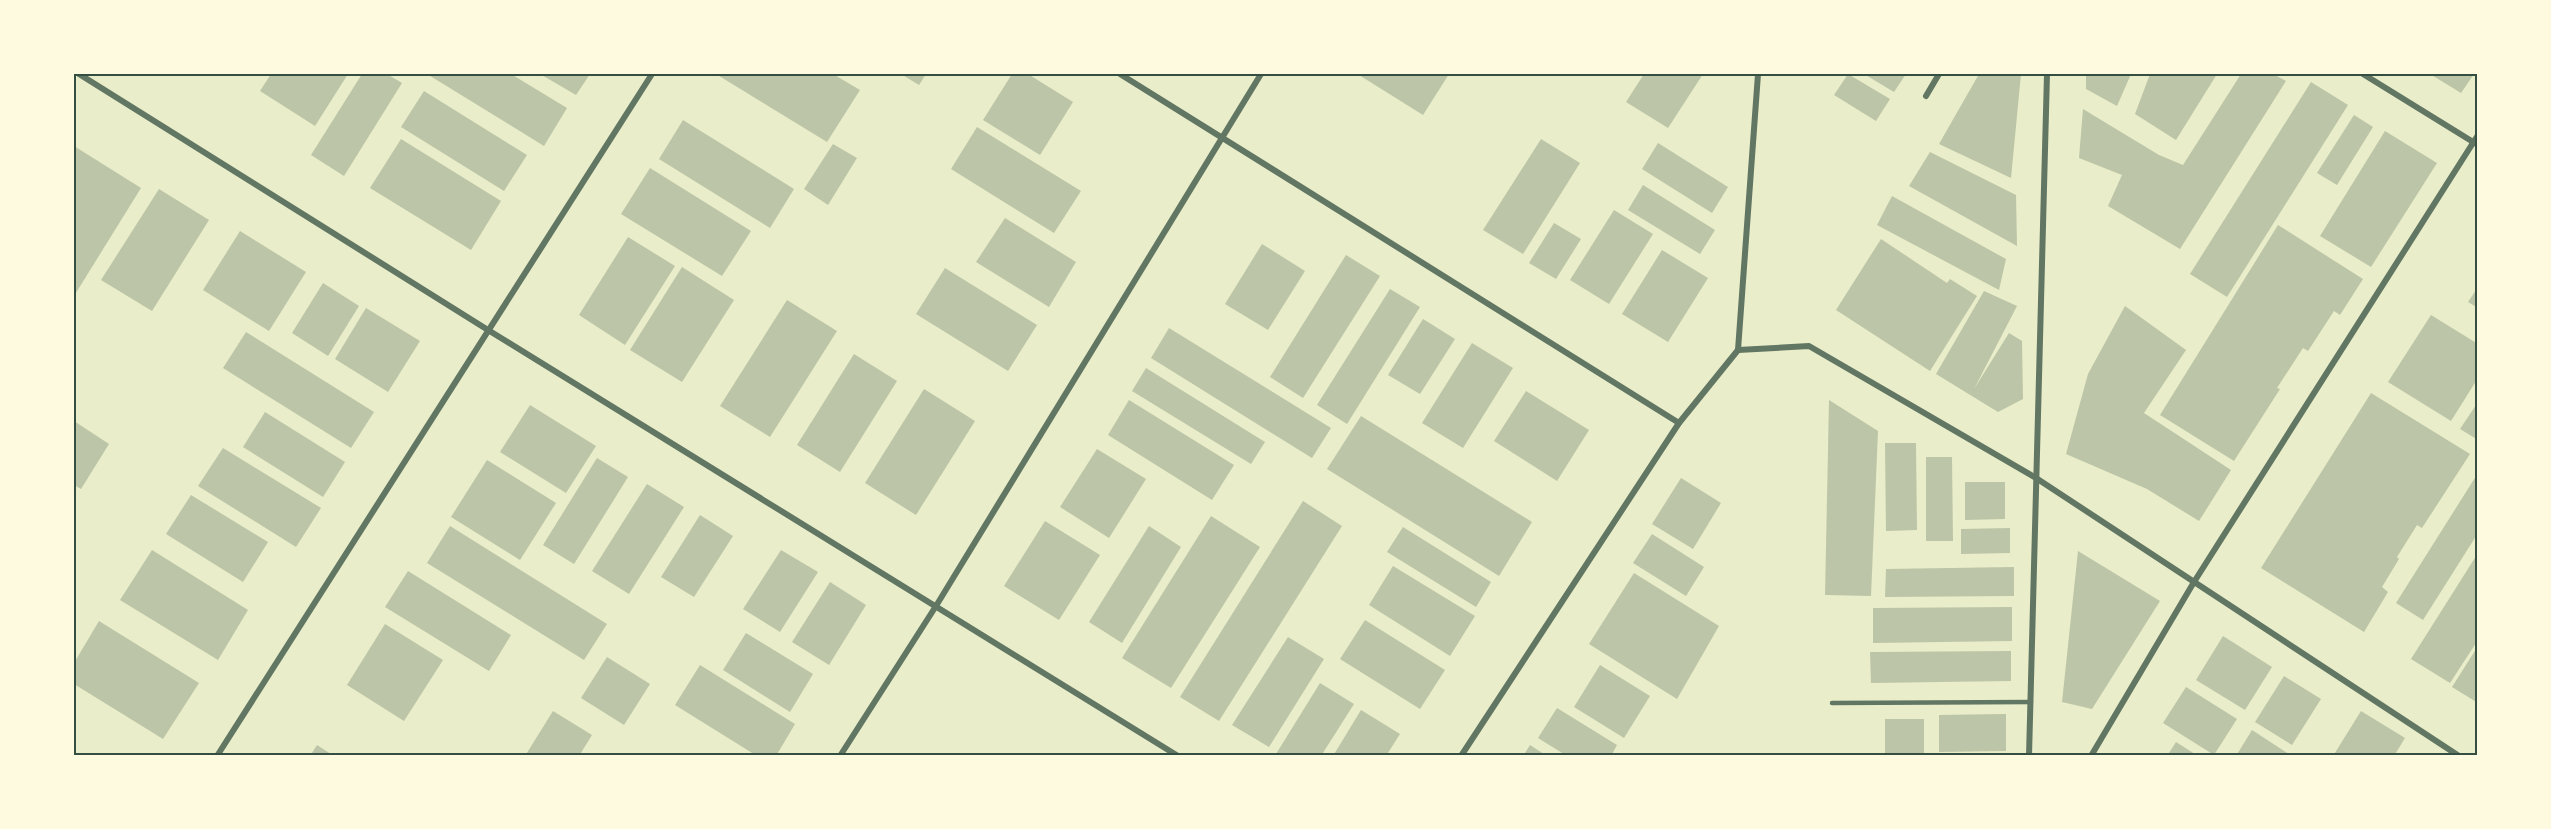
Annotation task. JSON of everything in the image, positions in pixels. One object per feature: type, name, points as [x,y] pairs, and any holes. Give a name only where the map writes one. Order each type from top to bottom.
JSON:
[{"type":"street","points":[[79,74],[488,330],[1178,756]]},
{"type":"street","points":[[217,756],[652,74]]},
{"type":"street","points":[[1120,74],[1679,423]]},
{"type":"street","points":[[840,756],[936,606],[1262,74]]},
{"type":"street","points":[[1461,756],[1679,423],[1738,350],[1758,74]]},
{"type":"street","points":[[1926,96],[1939,74]]},
{"type":"street","points":[[2029,756],[2048,74]]},
{"type":"street","points":[[2363,74],[2475,143]]},
{"type":"street","points":[[2091,756],[2194,582],[2478,135]]},
{"type":"street","points":[[1738,350],[1809,346],[2036,478],[2459,756]]},
{"type":"lane","points":[[1832,703],[2031,702]]},
{"type":"building","points":[[271,74],[348,74],[315,126],[260,91]]},
{"type":"building","points":[[362,74],[387,74],[402,83],[344,176],[311,155]]},
{"type":"building","points":[[427,74],[511,74],[567,108],[544,146]]},
{"type":"building","points":[[540,74],[590,74],[576,95]]},
{"type":"building","points":[[716,74],[833,74],[860,90],[827,142]]},
{"type":"building","points":[[901,74],[926,74],[919,85]]},
{"type":"building","points":[[1012,74],[1028,74],[1073,102],[1040,155],[983,120]]},
{"type":"building","points":[[1360,74],[1449,74],[1423,115]]},
{"type":"building","points":[[1644,74],[1703,74],[1668,128],[1626,102]]},
{"type":"building","points":[[1848,74],[1890,99],[1876,121],[1834,95]]},
{"type":"building","points":[[1864,74],[1906,74],[1894,92]]},
{"type":"building","points":[[1979,74],[2021,74],[2011,178],[1939,144]]},
{"type":"building","points":[[2086,74],[2131,74],[2117,106],[2086,89]]},
{"type":"building","points":[[2150,74],[2217,74],[2176,140],[2135,114]]},
{"type":"building","points":[[2241,74],[2273,74],[2286,81],[2180,249],[2108,206],[2122,175],[2079,158],[2083,109],[2159,155],[2183,165]]},
{"type":"building","points":[[2430,74],[2474,74],[2461,93]]},
{"type":"building","points":[[2311,82],[2348,105],[2227,297],[2190,274]]},
{"type":"building","points":[[424,91],[527,155],[504,191],[401,127]]},
{"type":"building","points":[[2354,115],[2373,127],[2337,185],[2317,173]]},
{"type":"building","points":[[683,120],[794,189],[770,228],[659,159]]},
{"type":"building","points":[[977,127],[1081,191],[1054,233],[951,169]]},
{"type":"building","points":[[2385,131],[2437,163],[2371,267],[2320,236]]},
{"type":"building","points":[[401,139],[501,201],[471,250],[370,188]]},
{"type":"building","points":[[1541,139],[1580,163],[1523,254],[1483,230]]},
{"type":"building","points":[[1658,143],[1728,187],[1712,213],[1642,169]]},
{"type":"building","points":[[833,144],[857,158],[828,205],[804,189]]},
{"type":"building","points":[[74,146],[141,188],[74,296]]},
{"type":"building","points":[[1930,152],[2016,195],[2017,246],[1909,186]]},
{"type":"building","points":[[650,168],[751,231],[722,276],[621,214]]},
{"type":"building","points":[[1643,185],[1715,230],[1700,254],[1628,210]]},
{"type":"building","points":[[159,189],[209,220],[152,311],[101,280]]},
{"type":"building","points":[[1892,196],[2006,259],[1999,290],[1877,225]]},
{"type":"building","points":[[1614,210],[1653,234],[1609,304],[1570,280]]},
{"type":"building","points":[[1005,218],[1076,262],[1049,307],[976,262]]},
{"type":"building","points":[[1554,223],[1581,239],[1556,279],[1529,263]]},
{"type":"building","points":[[2278,225],[2363,279],[2340,315],[2334,311],[2308,351],[2303,348],[2234,461],[2160,415]]},
{"type":"building","points":[[240,231],[306,272],[269,331],[203,290]]},
{"type":"building","points":[[628,237],[675,266],[625,345],[579,315]]},
{"type":"building","points":[[1881,239],[1947,283],[1950,279],[1977,296],[1930,371],[1836,310]]},
{"type":"building","points":[[1262,244],[1305,271],[1268,330],[1225,304]]},
{"type":"building","points":[[1662,250],[1708,278],[1668,342],[1622,314]]},
{"type":"building","points":[[1346,255],[1380,276],[1303,398],[1270,377]]},
{"type":"building","points":[[682,267],[734,300],[682,382],[630,350]]},
{"type":"building","points":[[945,268],[1037,325],[1008,371],[916,314]]},
{"type":"building","points":[[323,283],[359,306],[328,356],[292,333]]},
{"type":"building","points":[[2478,287],[2478,308],[2468,302]]},
{"type":"building","points":[[1390,289],[1420,307],[1347,424],[1317,405]]},
{"type":"building","points":[[1984,291],[2017,306],[1974,389],[2009,333],[2022,341],[2023,399],[1998,412],[1936,374]]},
{"type":"building","points":[[787,300],[837,331],[770,437],[720,406]]},
{"type":"building","points":[[2125,306],[2186,350],[2144,413],[2231,470],[2199,521],[2147,489],[2066,454],[2088,374]]},
{"type":"building","points":[[366,308],[420,341],[388,392],[335,359]]},
{"type":"building","points":[[2431,315],[2478,344],[2478,378],[2451,421],[2388,382]]},
{"type":"building","points":[[1423,319],[1455,339],[1420,394],[1388,375]]},
{"type":"building","points":[[1169,328],[1331,428],[1312,458],[1151,358]]},
{"type":"building","points":[[246,332],[374,412],[351,448],[223,368]]},
{"type":"building","points":[[1472,343],[1513,368],[1463,448],[1422,423]]},
{"type":"building","points":[[854,354],[897,381],[840,472],[797,445]]},
{"type":"building","points":[[1146,368],[1265,442],[1251,464],[1132,391]]},
{"type":"building","points":[[924,389],[975,421],[916,515],[865,483]]},
{"type":"building","points":[[1526,391],[1589,430],[1557,481],[1494,441]]},
{"type":"building","points":[[2371,393],[2470,454],[2422,528],[2417,525],[2397,557],[2399,559],[2382,587],[2388,592],[2364,632],[2261,568]]},
{"type":"building","points":[[1129,400],[1234,465],[1212,500],[1108,435]]},
{"type":"building","points":[[1829,400],[1878,431],[1871,596],[1825,595]]},
{"type":"building","points":[[2478,402],[2478,440],[2460,429]]},
{"type":"building","points":[[530,405],[596,446],[566,493],[500,452]]},
{"type":"building","points":[[265,412],[345,462],[323,497],[243,447]]},
{"type":"building","points":[[1361,416],[1532,522],[1499,576],[1327,469]]},
{"type":"building","points":[[74,421],[109,444],[81,489],[74,485]]},
{"type":"building","points":[[1885,443],[1916,443],[1917,530],[1886,531]]},
{"type":"building","points":[[223,448],[321,508],[296,547],[198,486]]},
{"type":"building","points":[[1097,449],[1146,479],[1109,538],[1060,507]]},
{"type":"building","points":[[1926,457],[1952,457],[1953,541],[1926,541]]},
{"type":"building","points":[[597,458],[628,477],[574,564],[543,545]]},
{"type":"building","points":[[487,460],[556,503],[520,560],[451,517]]},
{"type":"building","points":[[2478,473],[2478,533],[2423,620],[2396,603]]},
{"type":"building","points":[[1681,478],[1721,503],[1693,549],[1652,524]]},
{"type":"building","points":[[1965,482],[2005,482],[2005,519],[1965,520]]},
{"type":"building","points":[[647,484],[684,507],[629,594],[592,571]]},
{"type":"building","points":[[191,495],[268,542],[243,582],[166,534]]},
{"type":"building","points":[[1303,501],[1342,526],[1219,721],[1180,697]]},
{"type":"building","points":[[700,515],[733,536],[694,597],[661,577]]},
{"type":"building","points":[[1211,516],[1260,547],[1171,688],[1122,658]]},
{"type":"building","points":[[1045,521],[1100,555],[1059,620],[1004,586]]},
{"type":"building","points":[[450,526],[607,624],[584,660],[427,563]]},
{"type":"building","points":[[1149,526],[1181,547],[1122,643],[1089,622]]},
{"type":"building","points":[[1403,527],[1491,582],[1476,607],[1387,552]]},
{"type":"building","points":[[2010,528],[2010,553],[1961,554],[1961,529]]},
{"type":"building","points":[[1652,534],[1704,567],[1686,596],[1633,563]]},
{"type":"building","points":[[152,550],[248,610],[218,660],[120,600]]},
{"type":"building","points":[[781,550],[818,572],[780,632],[743,609]]},
{"type":"building","points":[[2078,551],[2160,601],[2092,709],[2062,702]]},
{"type":"building","points":[[2478,553],[2478,640],[2450,683],[2411,659]]},
{"type":"building","points":[[1393,566],[1475,616],[1450,656],[1369,605]]},
{"type":"building","points":[[2014,567],[2014,596],[1885,597],[1886,569]]},
{"type":"building","points":[[408,571],[511,635],[489,671],[385,607]]},
{"type":"building","points":[[1634,573],[1719,626],[1677,699],[1589,644]]},
{"type":"building","points":[[830,582],[866,605],[829,665],[792,642]]},
{"type":"building","points":[[2012,607],[2012,641],[1873,643],[1873,608]]},
{"type":"building","points":[[1365,620],[1445,670],[1420,709],[1340,659]]},
{"type":"building","points":[[99,621],[199,683],[163,739],[74,684],[74,663]]},
{"type":"building","points":[[385,624],[443,660],[404,721],[347,685]]},
{"type":"building","points":[[746,633],[813,674],[790,712],[723,670]]},
{"type":"building","points":[[2223,636],[2272,667],[2245,710],[2196,680]]},
{"type":"building","points":[[1288,637],[1324,659],[1269,747],[1232,725]]},
{"type":"building","points":[[2478,646],[2478,703],[2452,687]]},
{"type":"building","points":[[2011,651],[2011,681],[1871,683],[1870,652]]},
{"type":"building","points":[[607,657],[650,684],[624,725],[581,698]]},
{"type":"building","points":[[700,665],[795,724],[776,756],[757,756],[675,705]]},
{"type":"building","points":[[1600,665],[1650,696],[1624,738],[1574,707]]},
{"type":"building","points":[[2284,676],[2321,699],[2292,745],[2255,722]]},
{"type":"building","points":[[1320,683],[1354,704],[1321,756],[1279,756],[1276,754]]},
{"type":"building","points":[[2186,687],[2237,719],[2214,755],[2163,723]]},
{"type":"building","points":[[1557,708],[1617,745],[1611,756],[1567,756],[1538,738]]},
{"type":"building","points":[[1361,710],[1400,734],[1386,756],[1333,756]]},
{"type":"building","points":[[553,711],[592,735],[579,756],[525,756]]},
{"type":"building","points":[[2361,711],[2405,738],[2394,756],[2333,756]]},
{"type":"building","points":[[2006,714],[2006,751],[1939,752],[1939,715]]},
{"type":"building","points":[[1885,719],[1924,719],[1924,756],[1885,756]]},
{"type":"building","points":[[2252,730],[2292,756],[2236,756]]},
{"type":"building","points":[[2176,742],[2198,756],[2167,756]]},
{"type":"building","points":[[317,745],[334,756],[310,756]]},
{"type":"building","points":[[1530,745],[1547,756],[1523,756]]}]
